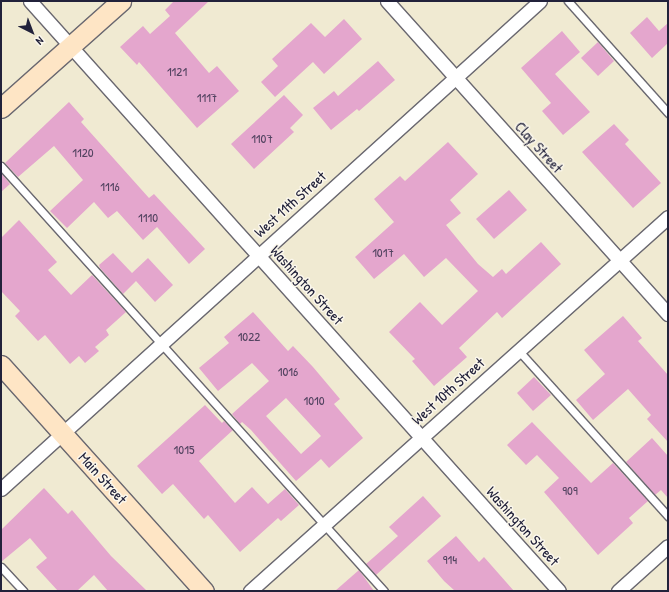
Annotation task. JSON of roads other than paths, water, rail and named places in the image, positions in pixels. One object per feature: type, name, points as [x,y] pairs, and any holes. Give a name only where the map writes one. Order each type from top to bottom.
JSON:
[{"type":"main road","points":[[1,108],[121,1]]},
{"type":"main road","name":"Main Street","points":[[1,365],[204,591]]},
{"type":"street","name":"Washington Street","points":[[30,1],[559,591]]},
{"type":"street","name":"Clay Street","points":[[387,1],[668,314]]},
{"type":"street","name":"West 11th Street","points":[[1,489],[540,1]]},
{"type":"street","name":"West 10th Street","points":[[250,591],[668,217]]},
{"type":"street","points":[[618,591],[668,546]]},
{"type":"lane","points":[[568,1],[668,113]]},
{"type":"lane","points":[[1,166],[384,591]]},
{"type":"lane","points":[[518,350],[668,516]]},
{"type":"lane","points":[[1,567],[23,591]]}]
